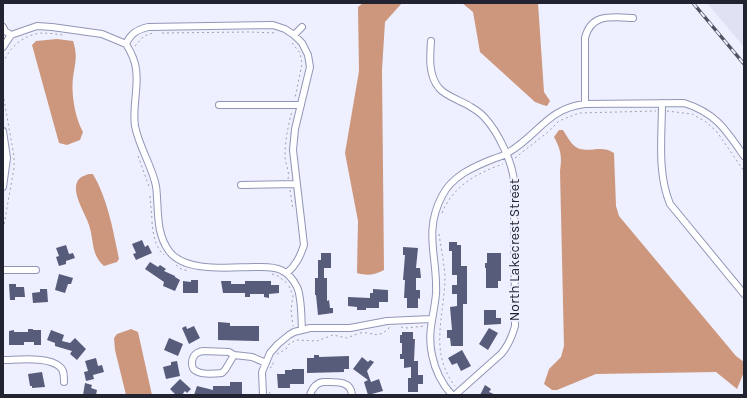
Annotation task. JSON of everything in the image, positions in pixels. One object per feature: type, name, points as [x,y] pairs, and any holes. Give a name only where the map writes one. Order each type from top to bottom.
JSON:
[{"type":"street","points":[[584,104],[585,38],[587,30],[593,22],[604,18],[633,18]]},
{"type":"street","points":[[287,273],[301,256],[304,245],[294,145],[295,129],[310,67],[308,55],[302,43],[285,29],[273,25],[163,26],[148,27],[139,30],[130,36],[128,46],[137,70],[135,126],[156,186],[159,225],[162,239],[169,252],[187,264],[201,267],[267,267],[282,270],[287,273],[296,285],[299,292],[302,329]]},
{"type":"street","points":[[3,26],[5,31],[10,35]]},
{"type":"street","points":[[3,47],[10,35],[37,26],[102,34],[128,46]]},
{"type":"street","points":[[294,35],[302,27]]},
{"type":"street","name":"North Lakecrest Street","points":[[430,40],[430,66],[439,89],[477,111],[484,117],[506,154],[514,172],[515,326],[513,335],[506,349],[457,393]]},
{"type":"street","points":[[662,103],[664,191],[670,204],[744,294]]},
{"type":"street","points":[[452,395],[441,381],[436,370],[430,345],[430,326],[436,293],[431,237],[432,222],[442,195],[461,175],[475,167],[506,154],[520,145],[553,115],[563,109],[584,104],[684,103],[698,108],[712,116],[729,134],[744,156]]},
{"type":"street","points":[[219,105],[301,104]]},
{"type":"street","points":[[3,131],[7,158],[3,187]]},
{"type":"street","points":[[241,185],[297,184]]},
{"type":"street","points":[[3,270],[36,270]]},
{"type":"street","points":[[266,393],[262,372],[270,353],[289,335],[302,329],[350,328],[387,321],[431,319]]},
{"type":"street","points":[[234,355],[222,373],[203,373],[198,372],[193,368],[192,358],[197,353],[203,351],[229,352],[234,355],[252,357],[266,363]]},
{"type":"street","points":[[3,360],[44,360],[61,367],[64,374],[64,382]]},
{"type":"street","points":[[310,395],[320,382],[323,382],[343,383],[351,389],[352,395]]},
{"type":"path","points":[[160,33],[272,32],[281,34]]},
{"type":"path","points":[[128,46],[137,45],[144,36],[153,33]]},
{"type":"path","points":[[292,42],[300,54],[302,64],[286,141],[285,158],[289,175],[287,181],[294,210]]},
{"type":"path","points":[[441,218],[448,199],[474,176],[509,161],[548,132],[559,121],[579,113],[675,111],[692,114],[706,122],[717,132],[744,171]]},
{"type":"path","points":[[439,233],[445,276],[439,332],[440,350],[448,378],[457,393]]},
{"type":"path","points":[[396,326],[406,328],[430,326]]},
{"type":"path","points":[[268,370],[274,366],[273,357],[286,349],[289,344],[296,340],[317,341],[333,335],[347,338],[357,333],[364,332],[376,335],[390,327]]},
{"type":"path","points":[[266,393],[271,395]]},
{"type":"shaded area","points":[[363,3],[402,3],[385,22],[382,70],[384,270],[368,275],[357,273],[358,221],[345,153],[359,71],[358,7]]},
{"type":"shaded area","points":[[462,3],[538,3],[544,92],[550,101],[547,106],[535,102],[480,52],[473,12]]},
{"type":"shaded area","points":[[707,3],[744,3],[744,47]]},
{"type":"shaded area","points":[[57,39],[73,41],[76,60],[73,78],[73,98],[78,120],[83,132],[80,140],[67,145],[59,143],[32,45],[36,41]]},
{"type":"shaded area","points":[[559,130],[563,130],[570,141],[577,148],[584,150],[605,149],[614,153],[616,206],[619,216],[736,356],[744,362],[744,372],[737,389],[716,372],[596,374],[557,390],[552,390],[544,384],[549,369],[561,357],[564,346],[560,171],[561,157],[560,150],[554,137]]},
{"type":"shaded area","points":[[93,174],[103,194],[115,237],[119,259],[117,262],[104,266],[100,262],[95,252],[91,231],[77,195],[77,183],[81,177]]},
{"type":"shaded area","points":[[131,329],[138,332],[152,395],[126,395],[115,350],[114,338],[117,334]]},
{"type":"building","points":[[142,240],[145,247],[148,245],[152,253],[136,260],[133,254],[136,253],[132,244]]},
{"type":"building","points":[[449,242],[457,242],[457,245],[461,245],[461,266],[467,266],[467,304],[463,304],[463,346],[451,346],[450,338],[447,338],[447,330],[452,330],[450,307],[457,306],[457,294],[452,294],[452,285],[457,285],[457,275],[452,275],[452,251],[449,251]]},
{"type":"building","points":[[66,245],[69,254],[73,253],[75,258],[66,261],[66,264],[59,266],[56,257],[59,256],[56,248]]},
{"type":"building","points":[[403,247],[418,248],[416,268],[420,268],[421,278],[416,278],[416,290],[420,290],[418,308],[407,308],[407,298],[404,298],[405,280],[403,280],[405,255],[403,255]]},
{"type":"building","points":[[321,253],[331,253],[331,268],[324,268],[324,278],[327,278],[327,301],[329,300],[330,308],[333,308],[333,313],[318,315],[315,295],[315,278],[318,278],[318,260],[321,260]]},
{"type":"building","points":[[487,253],[501,253],[501,281],[498,281],[498,288],[486,288],[485,263],[487,263]]},
{"type":"building","points":[[150,262],[158,267],[160,265],[166,269],[164,271],[180,280],[175,291],[163,286],[164,282],[145,269]]},
{"type":"building","points":[[59,274],[73,278],[71,284],[68,284],[65,293],[55,290]]},
{"type":"building","points":[[191,280],[198,280],[198,293],[183,293],[183,281],[191,282]]},
{"type":"building","points":[[221,281],[231,281],[231,284],[245,284],[245,281],[271,281],[271,285],[279,285],[279,293],[269,294],[269,298],[264,297],[264,294],[250,294],[250,297],[245,297],[245,293],[223,293]]},
{"type":"building","points":[[9,284],[16,284],[16,287],[24,287],[25,297],[15,297],[15,300],[10,300]]},
{"type":"building","points":[[40,289],[47,289],[48,302],[33,303],[32,293],[40,292]]},
{"type":"building","points":[[373,289],[388,290],[388,302],[379,302],[379,308],[366,308],[366,310],[357,310],[357,307],[348,306],[348,297],[370,298],[370,293],[373,293]]},
{"type":"building","points":[[484,310],[496,310],[496,318],[501,318],[501,324],[484,325]]},
{"type":"building","points":[[218,322],[230,323],[230,326],[259,326],[259,341],[218,340]]},
{"type":"building","points":[[186,326],[187,329],[194,326],[200,338],[189,344],[182,328]]},
{"type":"building","points":[[489,328],[498,333],[488,350],[479,344]]},
{"type":"building","points":[[28,329],[41,330],[41,345],[34,345],[34,342],[24,342],[24,345],[9,345],[9,331],[14,330],[14,332],[28,332]]},
{"type":"building","points":[[51,330],[64,335],[62,341],[70,343],[75,338],[86,349],[77,360],[70,354],[72,351],[55,346],[55,343],[47,340]]},
{"type":"building","points":[[402,332],[413,332],[413,339],[415,339],[414,361],[418,361],[418,375],[423,375],[423,384],[418,384],[418,392],[408,392],[408,378],[411,378],[411,367],[404,368],[404,359],[400,359],[400,354],[402,354],[402,343],[400,343],[400,335],[402,335]]},
{"type":"building","points":[[169,338],[183,344],[178,356],[164,350]]},
{"type":"building","points":[[462,350],[471,366],[461,371],[457,363],[452,365],[448,358]]},
{"type":"building","points":[[314,355],[319,355],[319,357],[349,356],[349,369],[344,369],[344,372],[307,373],[307,358],[314,358]]},
{"type":"building","points":[[362,357],[368,362],[370,360],[374,362],[367,371],[371,382],[379,379],[383,391],[368,395],[364,382],[368,380],[353,369]]},
{"type":"building","points":[[96,358],[98,366],[102,365],[104,372],[93,375],[94,379],[86,381],[84,372],[88,371],[85,361]]},
{"type":"building","points":[[177,361],[180,376],[166,379],[163,367],[171,365],[171,362]]},
{"type":"building","points":[[304,369],[304,384],[290,384],[290,388],[278,388],[277,374],[285,374],[285,370]]},
{"type":"building","points":[[42,372],[45,387],[32,388],[32,386],[30,386],[28,374]]},
{"type":"building","points":[[180,379],[191,389],[187,393],[185,391],[182,395],[176,395],[170,389]]},
{"type":"building","points":[[230,382],[242,382],[242,395],[194,395],[197,386],[213,390],[213,386],[230,386]]},
{"type":"building","points":[[85,383],[92,385],[91,388],[97,390],[96,395],[83,395]]},
{"type":"building","points":[[485,385],[491,389],[489,392],[496,395],[480,395]]},
{"type":"railway","points":[[693,3],[744,64]]}]
